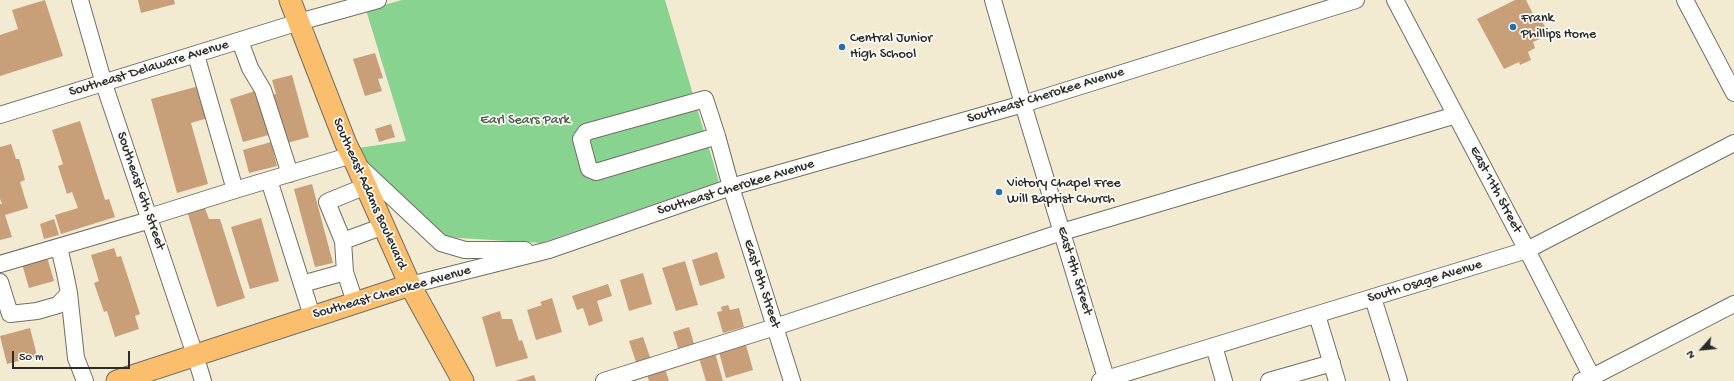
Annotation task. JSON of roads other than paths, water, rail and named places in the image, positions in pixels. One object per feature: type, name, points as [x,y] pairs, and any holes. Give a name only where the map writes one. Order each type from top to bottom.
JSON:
[{"type":"main road","name":"Southeast Adams Boulevard","points":[[290,0],[346,144],[410,285],[463,381]]},
{"type":"main road","name":"Southeast Cherokee Avenue","points":[[117,381],[410,285]]},
{"type":"street","name":"Southeast 6th Street","points":[[80,0],[104,84],[203,381]]},
{"type":"street","name":"Southeast Delaware Avenue","points":[[0,115],[104,84],[299,22],[378,0]]},
{"type":"street","name":"East 9th Street","points":[[993,0],[1104,380]]},
{"type":"street","name":"Southeast Cherokee Avenue","points":[[410,285],[549,250],[731,187],[1023,104],[1356,0]]},
{"type":"street","name":"East 11th Street","points":[[1395,0],[1527,250],[1589,380]]},
{"type":"street","points":[[1685,0],[1734,93]]},
{"type":"street","points":[[240,41],[250,68],[263,90],[290,174]]},
{"type":"street","points":[[196,55],[235,190]]},
{"type":"street","name":"East 8th Street","points":[[716,136],[596,172],[589,169],[581,139],[586,132],[706,99],[731,187],[792,381]]},
{"type":"street","points":[[604,381],[775,327],[1062,232],[1456,115]]},
{"type":"street","name":"South Osage Avenue","points":[[1104,380],[1527,250],[1734,143]]},
{"type":"street","points":[[0,264],[269,180],[354,160],[441,243],[464,250],[549,250]]},
{"type":"street","points":[[269,180],[312,316]]},
{"type":"street","points":[[355,302],[344,272],[343,241],[327,202],[366,186]]},
{"type":"street","points":[[343,241],[384,226]]},
{"type":"street","points":[[58,247],[69,293],[76,358],[85,381]]},
{"type":"street","points":[[302,284],[344,272]]},
{"type":"street","points":[[0,282],[10,314],[37,311],[58,305],[69,293]]},
{"type":"street","points":[[1373,298],[1399,381]]},
{"type":"street","points":[[1589,380],[1734,304]]},
{"type":"street","points":[[1317,315],[1337,381]]},
{"type":"street","points":[[1214,346],[1224,381]]},
{"type":"street","points":[[1268,381],[1332,363]]},
{"type":"place","name":"Frank Phillips Home","points":[[1513,27]]},
{"type":"place","name":"Central Junior High School","points":[[842,47]]},
{"type":"place","name":"Victory Chapel Free Will Baptist Church","points":[[999,192]]},
{"type":"park label","name":"Earl Sears Park","points":[[525,121]]}]
